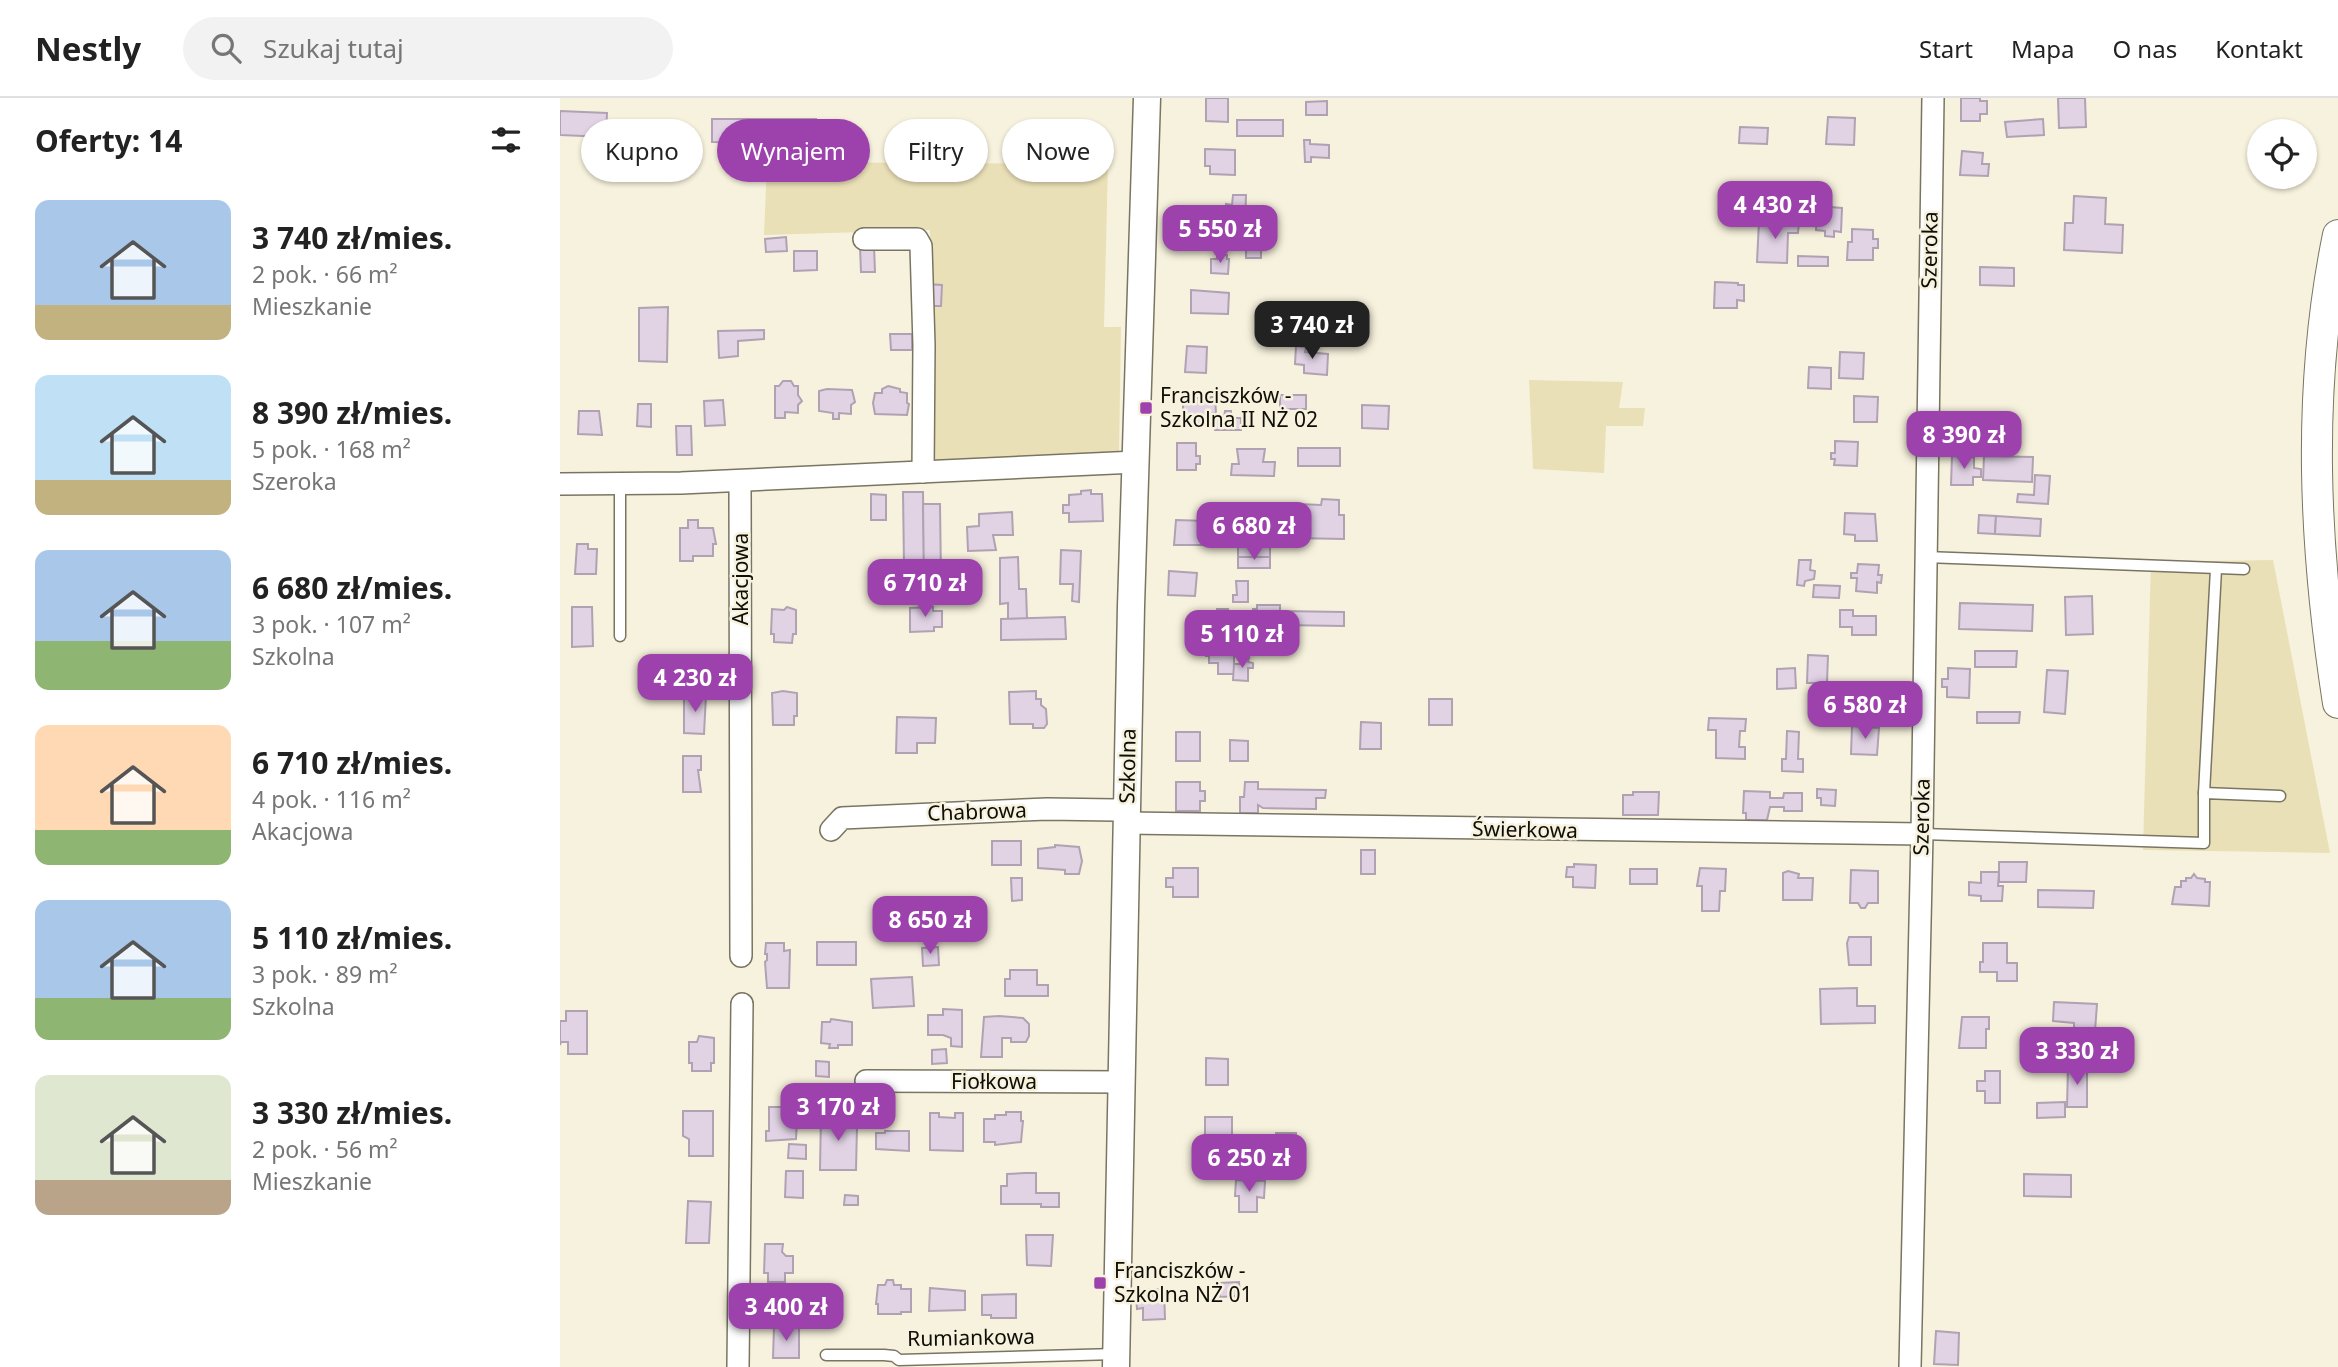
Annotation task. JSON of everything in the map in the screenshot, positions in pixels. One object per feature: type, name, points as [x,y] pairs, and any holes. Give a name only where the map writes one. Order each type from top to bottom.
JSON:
[{"type":"main road","points":[[2338,235],[2320,354],[2315,453],[2321,578],[2338,703]]},
{"type":"street","name":"Szkolna","points":[[1116,1361],[1127,815],[1147,98]]},
{"type":"street","name":"Szeroka","points":[[1910,1367],[1922,834],[1933,98]]},
{"type":"street","points":[[864,239],[909,238],[917,239],[921,246],[924,345],[923,472]]},
{"type":"street","points":[[560,484],[740,481],[1136,461]]},
{"type":"street","name":"Akacjowa","points":[[740,481],[741,956]]},
{"type":"street","name":"Chabrowa","points":[[831,830],[842,818],[1046,809],[1115,810],[1127,815]]},
{"type":"street","name":"Świerkowa","points":[[1127,815],[1922,834]]},
{"type":"street","points":[[738,1367],[742,1004]]},
{"type":"street","name":"Fiołkowa","points":[[866,1081],[1122,1082]]},
{"type":"lane","points":[[620,484],[620,636]]},
{"type":"lane","points":[[1925,557],[2244,569]]},
{"type":"lane","points":[[1922,834],[2204,843],[2204,793],[2216,569]]},
{"type":"lane","points":[[2204,793],[2280,796]]},
{"type":"lane","name":"Rumiankowa","points":[[826,1355],[884,1355],[894,1356],[899,1360],[1116,1361]]},
{"type":"shaded area","points":[[870,163],[884,163],[884,182],[988,182],[988,163],[1002,163],[1002,182],[1108,182],[1104,327],[1121,327],[1119,453],[931,464],[930,230],[764,235],[766,182],[870,182]]},
{"type":"shaded area","points":[[1529,380],[1623,382],[1619,408],[1645,408],[1643,426],[1606,426],[1604,473],[1533,469]]},
{"type":"shaded area","points":[[2273,560],[2330,853],[2143,850],[2151,562]]},
{"type":"building","points":[[1206,98],[1228,98],[1228,122],[1206,121]]},
{"type":"building","points":[[1961,98],[1980,98],[1980,101],[1987,101],[1987,114],[1980,114],[1980,121],[1961,121]]},
{"type":"building","points":[[2058,98],[2085,98],[2086,127],[2059,128]]},
{"type":"building","points":[[1327,101],[1327,115],[1306,115],[1306,102]]},
{"type":"building","points":[[560,111],[607,113],[607,119],[581,119],[581,136],[560,135]]},
{"type":"building","points":[[1828,117],[1855,118],[1854,145],[1826,144]]},
{"type":"building","points":[[712,119],[717,119],[717,142],[712,142]]},
{"type":"building","points":[[2043,119],[2044,135],[2007,137],[2005,122]]},
{"type":"building","points":[[1237,120],[1283,120],[1283,136],[1237,136]]},
{"type":"building","points":[[1740,127],[1768,128],[1767,144],[1739,143]]},
{"type":"building","points":[[1304,140],[1310,140],[1310,144],[1329,145],[1329,158],[1311,157],[1311,162],[1305,162]]},
{"type":"building","points":[[1205,149],[1235,150],[1235,175],[1210,174],[1210,166],[1205,166]]},
{"type":"building","points":[[1962,151],[1983,153],[1982,164],[1989,164],[1988,176],[1960,175]]},
{"type":"building","points":[[1233,195],[1246,195],[1245,226],[1232,226],[1232,216],[1226,216],[1226,204],[1232,205]]},
{"type":"building","points":[[2074,196],[2106,198],[2105,224],[2123,225],[2122,253],[2064,250],[2065,223],[2073,223]]},
{"type":"building","points":[[1817,206],[1842,208],[1841,232],[1834,231],[1834,237],[1825,236],[1825,231],[1816,230]]},
{"type":"building","points":[[1759,221],[1799,222],[1798,233],[1788,233],[1787,263],[1757,262]]},
{"type":"building","points":[[1852,229],[1873,230],[1873,239],[1878,239],[1878,248],[1873,248],[1873,260],[1847,260]]},
{"type":"building","points":[[786,237],[787,251],[766,252],[765,239]]},
{"type":"building","points":[[1246,239],[1261,239],[1261,258],[1246,258]]},
{"type":"building","points":[[874,246],[875,272],[861,272],[860,247]]},
{"type":"building","points":[[794,251],[817,251],[817,270],[794,271]]},
{"type":"building","points":[[1217,255],[1227,255],[1228,274],[1211,273],[1211,259],[1217,259]]},
{"type":"building","points":[[1798,256],[1828,257],[1828,266],[1798,266]]},
{"type":"building","points":[[1980,267],[2014,268],[2014,286],[1980,285]]},
{"type":"building","points":[[1715,282],[1744,285],[1744,301],[1737,300],[1737,308],[1714,308]]},
{"type":"building","points":[[926,284],[942,285],[941,306],[926,306]]},
{"type":"building","points":[[1191,290],[1229,293],[1228,314],[1191,313]]},
{"type":"building","points":[[668,307],[667,362],[639,361],[639,308]]},
{"type":"building","points":[[764,330],[764,339],[738,341],[738,356],[719,358],[718,331]]},
{"type":"building","points":[[890,334],[912,334],[912,350],[891,350]]},
{"type":"building","points":[[1187,346],[1207,347],[1206,373],[1185,372]]},
{"type":"building","points":[[1296,346],[1306,347],[1305,352],[1328,354],[1327,375],[1304,373],[1304,365],[1295,364]]},
{"type":"building","points":[[1840,352],[1864,353],[1863,379],[1839,378]]},
{"type":"building","points":[[1809,367],[1831,368],[1831,389],[1808,388]]},
{"type":"building","points":[[783,381],[791,381],[794,386],[798,386],[798,395],[802,401],[798,405],[798,413],[785,412],[785,418],[775,418],[775,386],[779,386]]},
{"type":"building","points":[[888,386],[907,393],[907,415],[875,414],[875,393],[882,393],[882,389]]},
{"type":"building","points":[[852,390],[855,402],[851,405],[851,414],[839,413],[839,419],[833,419],[833,413],[819,411],[819,391]]},
{"type":"building","points":[[1280,395],[1306,395],[1306,409],[1280,409]]},
{"type":"building","points":[[1854,396],[1878,397],[1877,422],[1854,422]]},
{"type":"building","points":[[1215,397],[1216,413],[1211,413],[1210,425],[1183,424],[1183,398]]},
{"type":"building","points":[[723,400],[725,425],[705,426],[704,401]]},
{"type":"building","points":[[638,404],[651,404],[651,427],[637,426]]},
{"type":"building","points":[[1362,405],[1389,406],[1388,429],[1362,428]]},
{"type":"building","points":[[579,411],[599,411],[602,435],[578,434]]},
{"type":"building","points":[[1225,411],[1231,411],[1231,418],[1241,418],[1241,430],[1215,430],[1215,418],[1224,418]]},
{"type":"building","points":[[676,426],[691,426],[692,455],[677,455]]},
{"type":"building","points":[[1835,441],[1858,442],[1857,466],[1834,465],[1835,459],[1831,459],[1831,453],[1835,453]]},
{"type":"building","points":[[1177,443],[1196,443],[1196,456],[1200,456],[1200,464],[1196,464],[1196,470],[1177,470]]},
{"type":"building","points":[[1298,448],[1340,448],[1340,466],[1298,466]]},
{"type":"building","points":[[1237,449],[1265,449],[1263,462],[1275,462],[1274,476],[1231,475],[1232,464],[1239,464]]},
{"type":"building","points":[[1952,456],[1974,457],[1974,468],[1981,469],[1981,477],[1973,477],[1973,485],[1951,485]]},
{"type":"building","points":[[1984,456],[2033,457],[2032,482],[1983,480]]},
{"type":"building","points":[[2035,475],[2050,476],[2048,504],[2017,502],[2018,494],[2034,495]]},
{"type":"building","points":[[1091,490],[1091,494],[1102,494],[1103,521],[1069,522],[1069,513],[1063,513],[1063,505],[1069,505],[1069,495]]},
{"type":"building","points":[[903,492],[923,492],[924,564],[904,564]]},
{"type":"building","points":[[871,494],[886,495],[886,520],[871,520]]},
{"type":"building","points":[[1322,499],[1339,500],[1339,515],[1344,515],[1344,539],[1293,538],[1294,511],[1299,511],[1299,504],[1321,505]]},
{"type":"building","points":[[923,504],[940,504],[941,578],[924,578]]},
{"type":"building","points":[[1012,512],[1013,535],[993,535],[996,550],[968,551],[967,527],[979,526],[979,514]]},
{"type":"building","points":[[1287,512],[1287,523],[1262,524],[1261,513]]},
{"type":"building","points":[[1845,513],[1875,514],[1877,541],[1855,541],[1855,535],[1844,534]]},
{"type":"building","points":[[1979,515],[1996,516],[1995,534],[1978,533]]},
{"type":"building","points":[[1996,516],[2041,519],[2040,536],[1995,534]]},
{"type":"building","points":[[688,520],[698,520],[698,528],[713,528],[716,544],[713,544],[713,556],[693,556],[693,561],[680,561],[680,528],[688,528]]},
{"type":"building","points":[[1176,520],[1206,521],[1205,545],[1174,545]]},
{"type":"building","points":[[1260,534],[1270,535],[1270,557],[1238,557],[1238,540],[1260,541]]},
{"type":"building","points":[[577,544],[588,544],[588,549],[597,549],[596,574],[575,574]]},
{"type":"building","points":[[1061,550],[1081,551],[1079,602],[1072,601],[1073,584],[1060,584]]},
{"type":"building","points":[[1018,557],[1019,589],[1026,589],[1027,619],[1008,619],[1008,603],[1000,604],[1000,558]]},
{"type":"building","points":[[1238,557],[1270,557],[1270,568],[1238,568]]},
{"type":"building","points":[[1799,560],[1811,560],[1810,570],[1815,571],[1814,579],[1805,581],[1804,586],[1797,585]]},
{"type":"building","points":[[1858,564],[1879,565],[1878,575],[1882,575],[1881,583],[1877,582],[1877,593],[1856,591],[1857,578],[1851,578],[1851,573],[1857,573]]},
{"type":"building","points":[[1169,571],[1197,573],[1195,596],[1168,595]]},
{"type":"building","points":[[1236,581],[1248,581],[1248,602],[1233,602],[1233,595],[1237,595]]},
{"type":"building","points":[[1814,585],[1840,586],[1839,598],[1813,597]]},
{"type":"building","points":[[2092,596],[2093,634],[2066,635],[2065,597]]},
{"type":"building","points":[[1960,603],[2033,605],[2032,631],[1959,629]]},
{"type":"building","points":[[1257,605],[1280,605],[1280,627],[1258,627],[1258,618],[1253,618],[1253,609],[1257,609]]},
{"type":"building","points":[[572,607],[592,607],[593,646],[572,647]]},
{"type":"building","points":[[787,607],[796,610],[796,634],[793,634],[792,643],[774,642],[774,634],[771,634],[772,609],[784,610]]},
{"type":"building","points":[[933,607],[933,611],[942,611],[942,627],[934,627],[934,631],[910,632],[910,608]]},
{"type":"building","points":[[1217,609],[1228,609],[1229,614],[1237,615],[1236,627],[1211,625],[1211,614],[1217,614]]},
{"type":"building","points":[[1840,610],[1853,610],[1853,616],[1876,616],[1876,635],[1852,635],[1852,627],[1840,627]]},
{"type":"building","points":[[1280,611],[1344,612],[1344,626],[1279,625]]},
{"type":"building","points":[[1065,617],[1066,639],[1001,640],[1001,619]]},
{"type":"building","points":[[1209,641],[1234,641],[1234,650],[1238,650],[1238,656],[1234,656],[1234,674],[1218,674],[1218,663],[1209,663],[1206,651],[1209,651]]},
{"type":"building","points":[[1975,651],[2017,651],[2016,667],[1975,667]]},
{"type":"building","points":[[1808,655],[1828,656],[1827,683],[1807,683]]},
{"type":"building","points":[[1241,658],[1249,658],[1248,662],[1253,663],[1253,668],[1248,668],[1248,681],[1233,680],[1234,664],[1241,664]]},
{"type":"building","points":[[1795,668],[1796,688],[1777,689],[1777,669]]},
{"type":"building","points":[[1948,668],[1970,669],[1969,698],[1947,697],[1947,687],[1942,687],[1942,679],[1948,679]]},
{"type":"building","points":[[2047,670],[2068,671],[2065,714],[2044,712]]},
{"type":"building","points":[[1036,691],[1036,699],[1041,699],[1041,705],[1046,709],[1047,724],[1044,728],[1033,728],[1033,724],[1010,724],[1009,692]]},
{"type":"building","points":[[772,693],[797,693],[797,716],[794,716],[794,725],[773,725]]},
{"type":"building","points":[[684,695],[706,695],[704,734],[684,733]]},
{"type":"building","points":[[1429,699],[1452,699],[1452,725],[1429,725]]},
{"type":"building","points":[[1977,712],[2020,712],[2019,723],[1977,723]]},
{"type":"building","points":[[897,717],[936,718],[935,743],[917,743],[917,753],[896,753]]},
{"type":"building","points":[[1709,718],[1746,719],[1745,731],[1740,731],[1739,747],[1745,747],[1745,759],[1716,758],[1716,730],[1708,730]]},
{"type":"building","points":[[1361,722],[1381,723],[1381,749],[1360,749]]},
{"type":"building","points":[[1852,726],[1879,728],[1877,755],[1851,754]]},
{"type":"building","points":[[1787,731],[1799,732],[1798,759],[1803,759],[1803,772],[1782,771],[1782,759],[1786,759]]},
{"type":"building","points":[[1176,732],[1200,732],[1200,761],[1176,761]]},
{"type":"building","points":[[1230,740],[1248,741],[1248,761],[1230,761]]},
{"type":"building","points":[[683,756],[701,756],[701,770],[698,770],[701,792],[683,792]]},
{"type":"building","points":[[1176,782],[1200,782],[1200,791],[1205,791],[1205,801],[1200,801],[1200,811],[1176,811]]},
{"type":"building","points":[[1245,782],[1258,782],[1258,789],[1326,790],[1325,798],[1316,798],[1316,809],[1263,808],[1258,805],[1258,813],[1240,813],[1240,797],[1244,797]]},
{"type":"building","points":[[1817,789],[1836,790],[1835,806],[1821,805],[1821,798],[1817,798]]},
{"type":"building","points":[[1744,791],[1770,792],[1770,798],[1783,798],[1784,793],[1802,793],[1802,811],[1784,811],[1784,807],[1770,807],[1767,820],[1746,820],[1746,813],[1743,813]]},
{"type":"building","points":[[1633,792],[1659,792],[1658,815],[1623,815],[1623,795],[1633,795]]},
{"type":"building","points":[[992,841],[1021,841],[1021,865],[992,865]]},
{"type":"building","points":[[1055,845],[1079,847],[1082,861],[1079,874],[1038,868],[1038,849]]},
{"type":"building","points":[[1361,850],[1375,850],[1375,874],[1361,874]]},
{"type":"building","points":[[1999,862],[2027,862],[2026,882],[1999,882]]},
{"type":"building","points":[[1574,864],[1596,865],[1595,888],[1573,887],[1573,877],[1566,877],[1567,867],[1574,867]]},
{"type":"building","points":[[1173,868],[1198,868],[1198,897],[1173,897],[1173,887],[1166,887],[1166,878],[1173,878]]},
{"type":"building","points":[[1700,868],[1726,869],[1725,891],[1720,891],[1719,911],[1702,911],[1702,886],[1697,886]]},
{"type":"building","points":[[1630,869],[1657,869],[1657,884],[1630,884]]},
{"type":"building","points":[[1851,870],[1878,871],[1878,903],[1868,903],[1865,908],[1861,908],[1858,903],[1850,903]]},
{"type":"building","points":[[1788,871],[1799,874],[1798,878],[1813,878],[1812,900],[1783,900],[1783,873]]},
{"type":"building","points":[[1981,872],[1999,872],[1998,886],[2003,886],[2002,901],[1981,901],[1981,896],[1969,895],[1969,882],[1981,883]]},
{"type":"building","points":[[2194,874],[2197,878],[2205,879],[2205,882],[2210,882],[2209,906],[2172,904],[2175,887],[2181,887],[2181,881],[2186,881],[2186,878],[2191,878]]},
{"type":"building","points":[[1011,878],[1022,878],[1022,900],[1012,901]]},
{"type":"building","points":[[2038,890],[2094,891],[2093,908],[2038,907]]},
{"type":"building","points":[[1849,937],[1871,937],[1871,965],[1849,965]]},
{"type":"building","points":[[817,942],[856,942],[856,965],[817,965]]},
{"type":"building","points":[[766,943],[784,943],[784,951],[790,950],[789,988],[767,988]]},
{"type":"building","points":[[1983,943],[2007,943],[2007,963],[2017,963],[2017,981],[1997,981],[1997,972],[1980,972]]},
{"type":"building","points":[[938,947],[939,965],[923,966],[922,948]]},
{"type":"building","points":[[1010,970],[1037,970],[1037,985],[1048,985],[1048,996],[1005,996],[1005,979],[1010,979]]},
{"type":"building","points":[[912,977],[914,1006],[873,1008],[871,979]]},
{"type":"building","points":[[1857,988],[1857,1006],[1875,1006],[1875,1023],[1821,1024],[1820,989]]},
{"type":"building","points":[[2054,1002],[2097,1004],[2095,1031],[2074,1029],[2074,1023],[2053,1021]]},
{"type":"building","points":[[943,1009],[962,1010],[962,1047],[951,1046],[951,1038],[943,1035],[928,1035],[928,1015],[943,1015]]},
{"type":"building","points":[[566,1011],[587,1011],[587,1054],[568,1054],[568,1042],[561,1042],[560,1045],[560,1021],[566,1021]]},
{"type":"building","points":[[984,1017],[1023,1018],[1029,1024],[1029,1036],[1026,1042],[1011,1042],[1011,1038],[1002,1038],[1002,1057],[981,1057]]},
{"type":"building","points":[[1962,1017],[1989,1017],[1986,1048],[1959,1048]]},
{"type":"building","points":[[831,1019],[852,1022],[852,1045],[829,1048],[830,1044],[821,1043],[822,1022],[830,1022]]},
{"type":"building","points":[[2074,1029],[2095,1031],[2094,1046],[2073,1045]]},
{"type":"building","points":[[699,1036],[714,1038],[714,1063],[711,1063],[711,1071],[692,1071],[692,1063],[689,1063],[689,1042],[697,1042]]},
{"type":"building","points":[[946,1049],[947,1063],[932,1064],[932,1050]]},
{"type":"building","points":[[2050,1049],[2051,1065],[2024,1066],[2023,1051]]},
{"type":"building","points":[[1206,1058],[1228,1059],[1228,1085],[1206,1085]]},
{"type":"building","points":[[816,1061],[829,1062],[829,1077],[816,1076]]},
{"type":"building","points":[[2068,1067],[2087,1067],[2087,1107],[2067,1107]]},
{"type":"building","points":[[1985,1071],[2000,1071],[2000,1103],[1985,1103],[1985,1091],[1977,1091],[1977,1081],[1985,1081]]},
{"type":"building","points":[[2065,1102],[2065,1117],[2037,1118],[2037,1103]]},
{"type":"building","points":[[769,1107],[789,1107],[789,1119],[797,1119],[796,1139],[766,1141],[766,1131],[769,1131]]},
{"type":"building","points":[[683,1111],[713,1111],[713,1156],[689,1156],[689,1139],[683,1136]]},
{"type":"building","points":[[1006,1112],[1021,1112],[1021,1142],[995,1145],[995,1142],[984,1142],[984,1119],[995,1119],[995,1115],[1006,1115]]},
{"type":"building","points":[[930,1113],[939,1113],[939,1117],[955,1118],[955,1113],[963,1113],[963,1151],[930,1150]]},
{"type":"building","points":[[821,1114],[848,1114],[848,1126],[857,1126],[856,1170],[820,1170]]},
{"type":"building","points":[[1205,1117],[1232,1117],[1232,1145],[1205,1145]]},
{"type":"building","points":[[909,1131],[909,1151],[876,1149],[876,1133]]},
{"type":"building","points":[[1276,1133],[1296,1133],[1296,1151],[1276,1151]]},
{"type":"building","points":[[789,1144],[806,1145],[806,1159],[788,1158]]},
{"type":"building","points":[[786,1171],[803,1171],[803,1198],[785,1197]]},
{"type":"building","points":[[1036,1173],[1036,1193],[1059,1193],[1059,1207],[1001,1204],[1001,1186],[1007,1186],[1007,1174]]},
{"type":"building","points":[[2024,1174],[2071,1175],[2071,1197],[2024,1196]]},
{"type":"building","points":[[1236,1180],[1265,1181],[1264,1198],[1257,1197],[1257,1212],[1239,1212],[1239,1196],[1235,1196]]},
{"type":"building","points":[[845,1195],[858,1196],[858,1205],[844,1205]]},
{"type":"building","points":[[688,1201],[711,1202],[709,1243],[686,1243]]},
{"type":"building","points":[[1026,1235],[1053,1235],[1051,1266],[1027,1265]]},
{"type":"building","points":[[765,1244],[783,1244],[782,1252],[786,1256],[793,1256],[793,1273],[785,1273],[785,1282],[768,1282],[768,1273],[764,1273]]},
{"type":"building","points":[[887,1280],[893,1280],[894,1285],[901,1285],[901,1289],[911,1289],[911,1312],[878,1314],[878,1285],[885,1285]]},
{"type":"building","points":[[1239,1282],[1240,1296],[1220,1297],[1219,1283]]},
{"type":"building","points":[[930,1288],[965,1291],[965,1310],[929,1311]]},
{"type":"building","points":[[1164,1289],[1165,1319],[1143,1320],[1143,1308],[1137,1309],[1136,1297],[1142,1297],[1142,1290]]},
{"type":"building","points":[[1016,1294],[1016,1318],[991,1318],[991,1315],[982,1315],[982,1295]]},
{"type":"building","points":[[774,1327],[799,1328],[799,1358],[773,1358]]},
{"type":"building","points":[[1936,1331],[1959,1333],[1958,1365],[1934,1364]]},
{"type":"place","name":"Franciszków - Szkolna II NŻ 02","points":[[1146,408]]},
{"type":"place","name":"Franciszków - Szkolna NŻ 01","points":[[1100,1283]]}]
